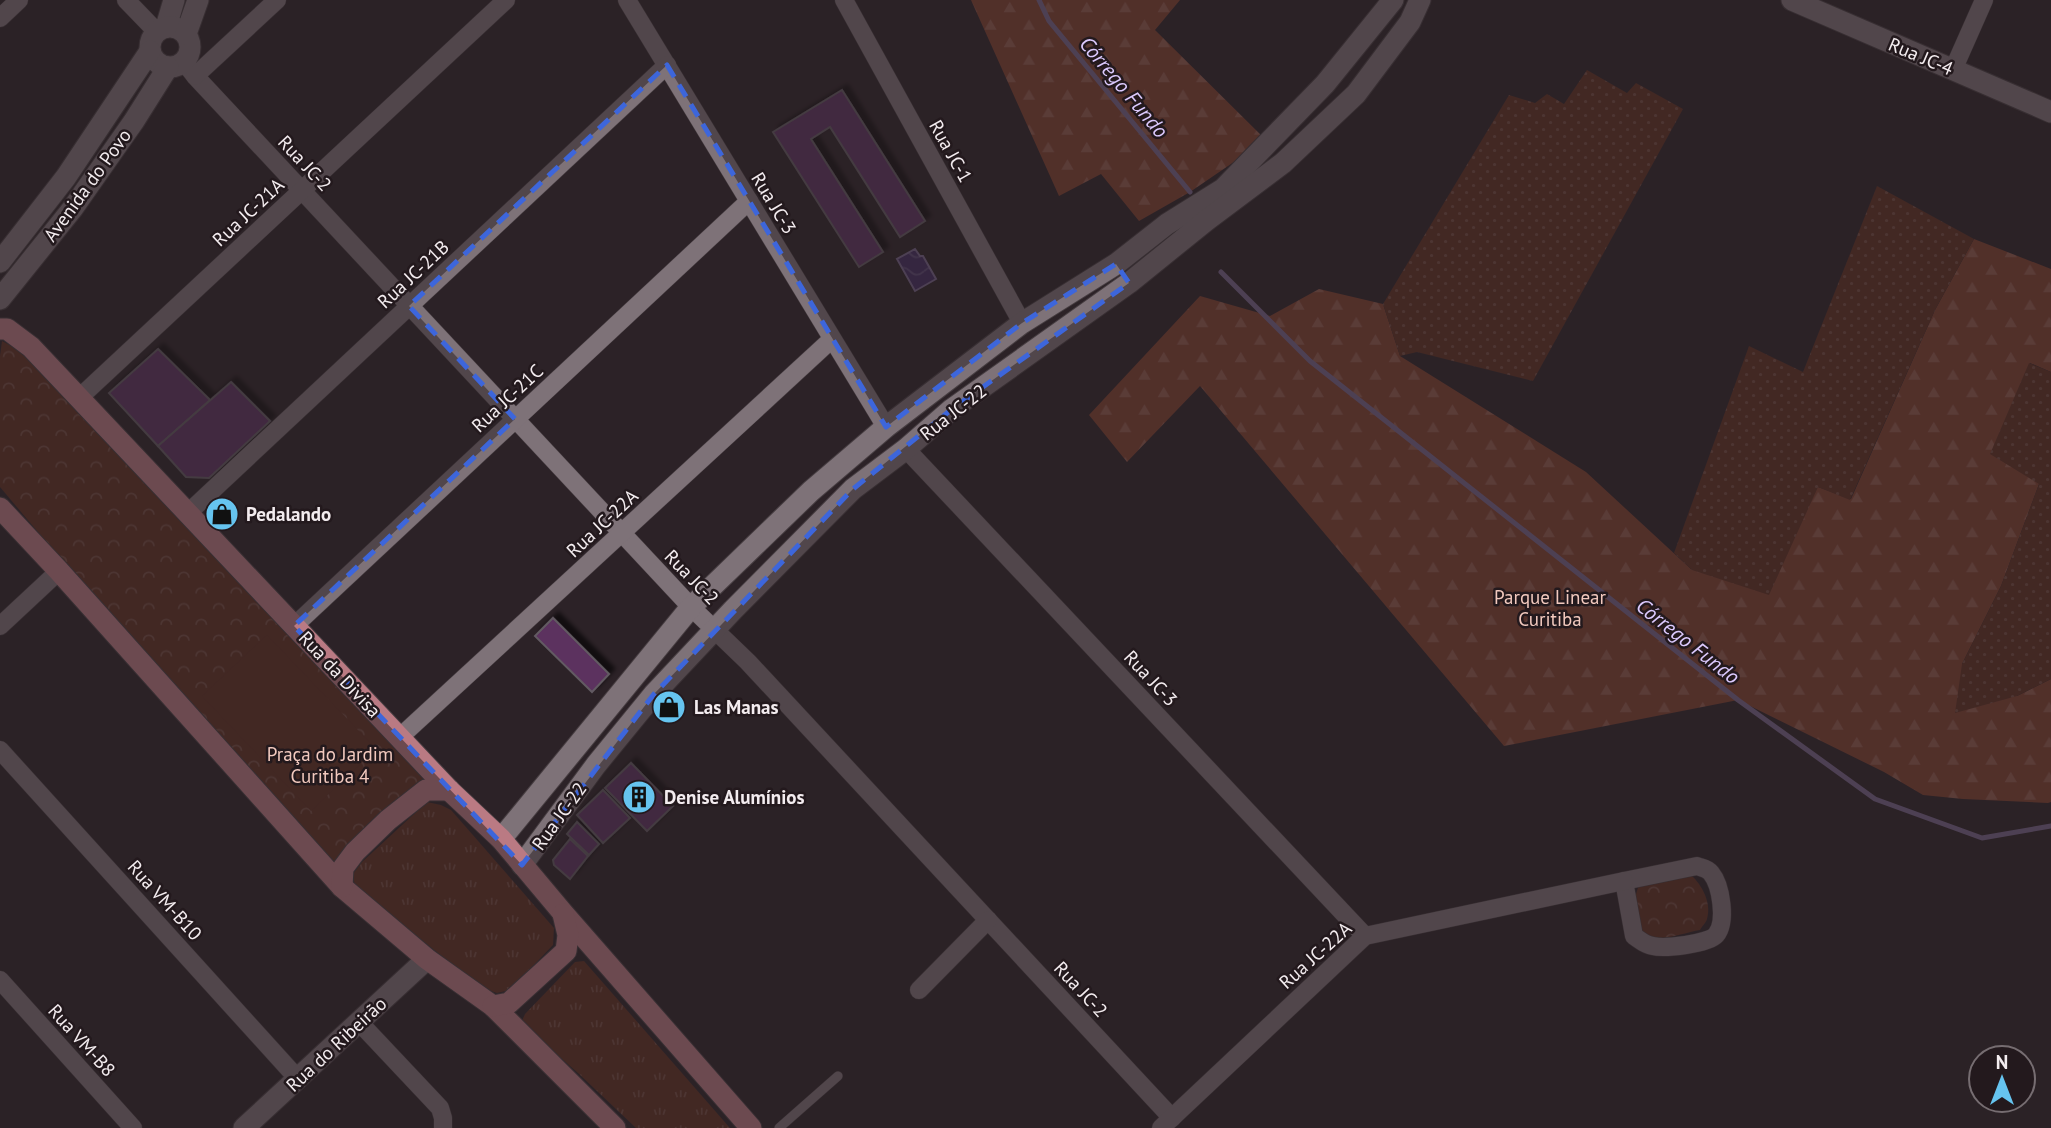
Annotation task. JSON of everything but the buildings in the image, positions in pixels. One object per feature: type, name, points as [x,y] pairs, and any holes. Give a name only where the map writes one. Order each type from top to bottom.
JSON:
[{"type":"main road","name":"Avenida do Povo","points":[[165,36],[174,0]]},
{"type":"main road","name":"Avenida do Povo","points":[[0,262],[66,177],[165,36],[198,0]]},
{"type":"main road","name":"Rua JC-22","points":[[501,839],[691,607],[811,491],[886,427],[1022,323],[1116,264],[1167,224],[1223,189],[1325,84],[1393,0]]},
{"type":"main road","name":"Rua JC-22","points":[[522,866],[596,765],[654,694],[853,489],[906,449],[952,409],[1129,283],[1283,163],[1356,94],[1410,22],[1420,0]]},
{"type":"main road","name":"Rua JC-4","points":[[1801,2],[2051,112]]},
{"type":"main road","points":[[165,36],[190,43],[190,53],[182,68],[160,64],[154,59],[165,36]]},
{"type":"main road","name":"Avenida do Povo","points":[[0,299],[73,208],[134,121],[182,68]]},
{"type":"main road","points":[[1116,264],[1129,283]]},
{"type":"main road","name":"Rua da Divisa","points":[[0,330],[7,329],[31,347],[449,790],[501,839],[562,913],[751,1128]]},
{"type":"main road","points":[[0,508],[342,887],[426,959],[493,1006],[615,1128]]},
{"type":"main road","points":[[342,887],[343,868],[355,852],[388,820],[426,790],[449,790]]},
{"type":"main road","points":[[493,1006],[509,1003],[566,951],[568,935],[562,913]]},
{"type":"main road","name":"Rua do Ribeirão","points":[[244,1128],[426,959]]},
{"type":"street","points":[[0,18],[19,0]]},
{"type":"street","points":[[126,0],[165,36]]},
{"type":"street","points":[[182,68],[277,0]]},
{"type":"street","name":"Rua JC-21A","points":[[79,398],[506,0]]},
{"type":"street","name":"Rua JC-3","points":[[627,0],[886,427]]},
{"type":"street","name":"Rua JC-1","points":[[844,0],[1022,323]]},
{"type":"street","points":[[1953,70],[1984,0]]},
{"type":"street","name":"Rua JC-21B","points":[[188,513],[667,65]]},
{"type":"street","name":"Rua JC-2","points":[[182,68],[302,190],[691,607],[748,662],[988,920],[1167,1123]]},
{"type":"street","name":"Rua JC-21C","points":[[294,626],[749,201]]},
{"type":"street","name":"Rua JC-22A","points":[[400,737],[832,339]]},
{"type":"street","name":"Rua JC-3","points":[[906,449],[1365,936]]},
{"type":"street","points":[[0,626],[59,571]]},
{"type":"street","name":"Rua VM-B10","points":[[0,750],[298,1079]]},
{"type":"street","name":"Rua JC-22A","points":[[1167,1123],[1365,936],[1624,881],[1697,866],[1709,870],[1718,883],[1721,925],[1716,936],[1704,942],[1657,947],[1646,944],[1634,936],[1624,881]]},
{"type":"street","points":[[919,990],[988,920]]},
{"type":"street","name":"Rua VM-B8","points":[[0,981],[133,1128]]},
{"type":"street","points":[[359,1022],[440,1108],[443,1123]]},
{"type":"lane","points":[[779,1128],[838,1076]]},
{"type":"highlighted area","points":[[667,65],[886,427],[1022,323],[1116,264],[1129,283],[952,409],[853,489],[654,694],[522,865],[294,626],[515,419],[409,306]]},
{"type":"green space","points":[[971,0],[1180,0],[1155,30],[1266,140],[1190,192],[1139,221],[1101,174],[1059,196]]},
{"type":"green space","points":[[1587,70],[1627,93],[1636,83],[1683,109],[1533,381],[1417,352],[1400,356],[1383,304],[1509,95],[1535,103],[1547,94],[1564,104]]},
{"type":"green space","points":[[1877,186],[1974,239],[1935,310],[1850,500],[1818,487],[1769,595],[1692,570],[1674,553],[1749,346],[1803,372]]},
{"type":"green space","name":"Parque Linear Curitiba","points":[[1974,239],[2051,269],[2051,372],[2030,363],[2039,484],[2001,586],[1962,664],[2017,696],[2051,679],[2051,802],[2048,803],[1923,795],[1884,772],[1738,700],[1504,746],[1200,386],[1127,462],[1089,415],[1200,296],[1270,316],[1319,289],[1383,304],[1400,356],[1586,472],[1692,570],[1818,487],[1851,499],[1935,310]]},
{"type":"green space","name":"Praça do Jardim Curitiba 4","points":[[2,341],[25,353],[434,784],[337,869],[69,569],[0,487]]},
{"type":"green space","points":[[2029,363],[2051,372],[2051,679],[2017,696],[1955,713],[1962,664],[2001,586],[2039,484],[1990,454]]},
{"type":"green space","points":[[267,635],[376,749],[311,811],[202,696]]},
{"type":"green space","points":[[427,802],[451,810],[554,928],[553,945],[510,990],[497,993],[482,988],[355,887],[353,874],[362,862]]},
{"type":"green space","points":[[1691,875],[1702,889],[1708,907],[1706,920],[1700,930],[1654,938],[1640,930],[1634,916],[1639,885]]},
{"type":"green space","points":[[584,961],[730,1128],[636,1128],[521,1023],[525,1014],[575,962]]},
{"type":"water","points":[[915,249],[923,256],[936,279],[915,291],[897,259]]},
{"type":"waterway","name":"Córrego Fundo","points":[[1039,0],[1049,21],[1190,192]]},
{"type":"waterway","name":"Córrego Fundo","points":[[1221,272],[1310,361],[1738,700],[1875,799],[1982,838],[2051,826]]},
{"type":"place","name":"Pedalando","points":[[222,514]]},
{"type":"place","name":"Las Manas","points":[[669,707]]},
{"type":"place","name":"Denise Alumínios","points":[[639,797]]}]
